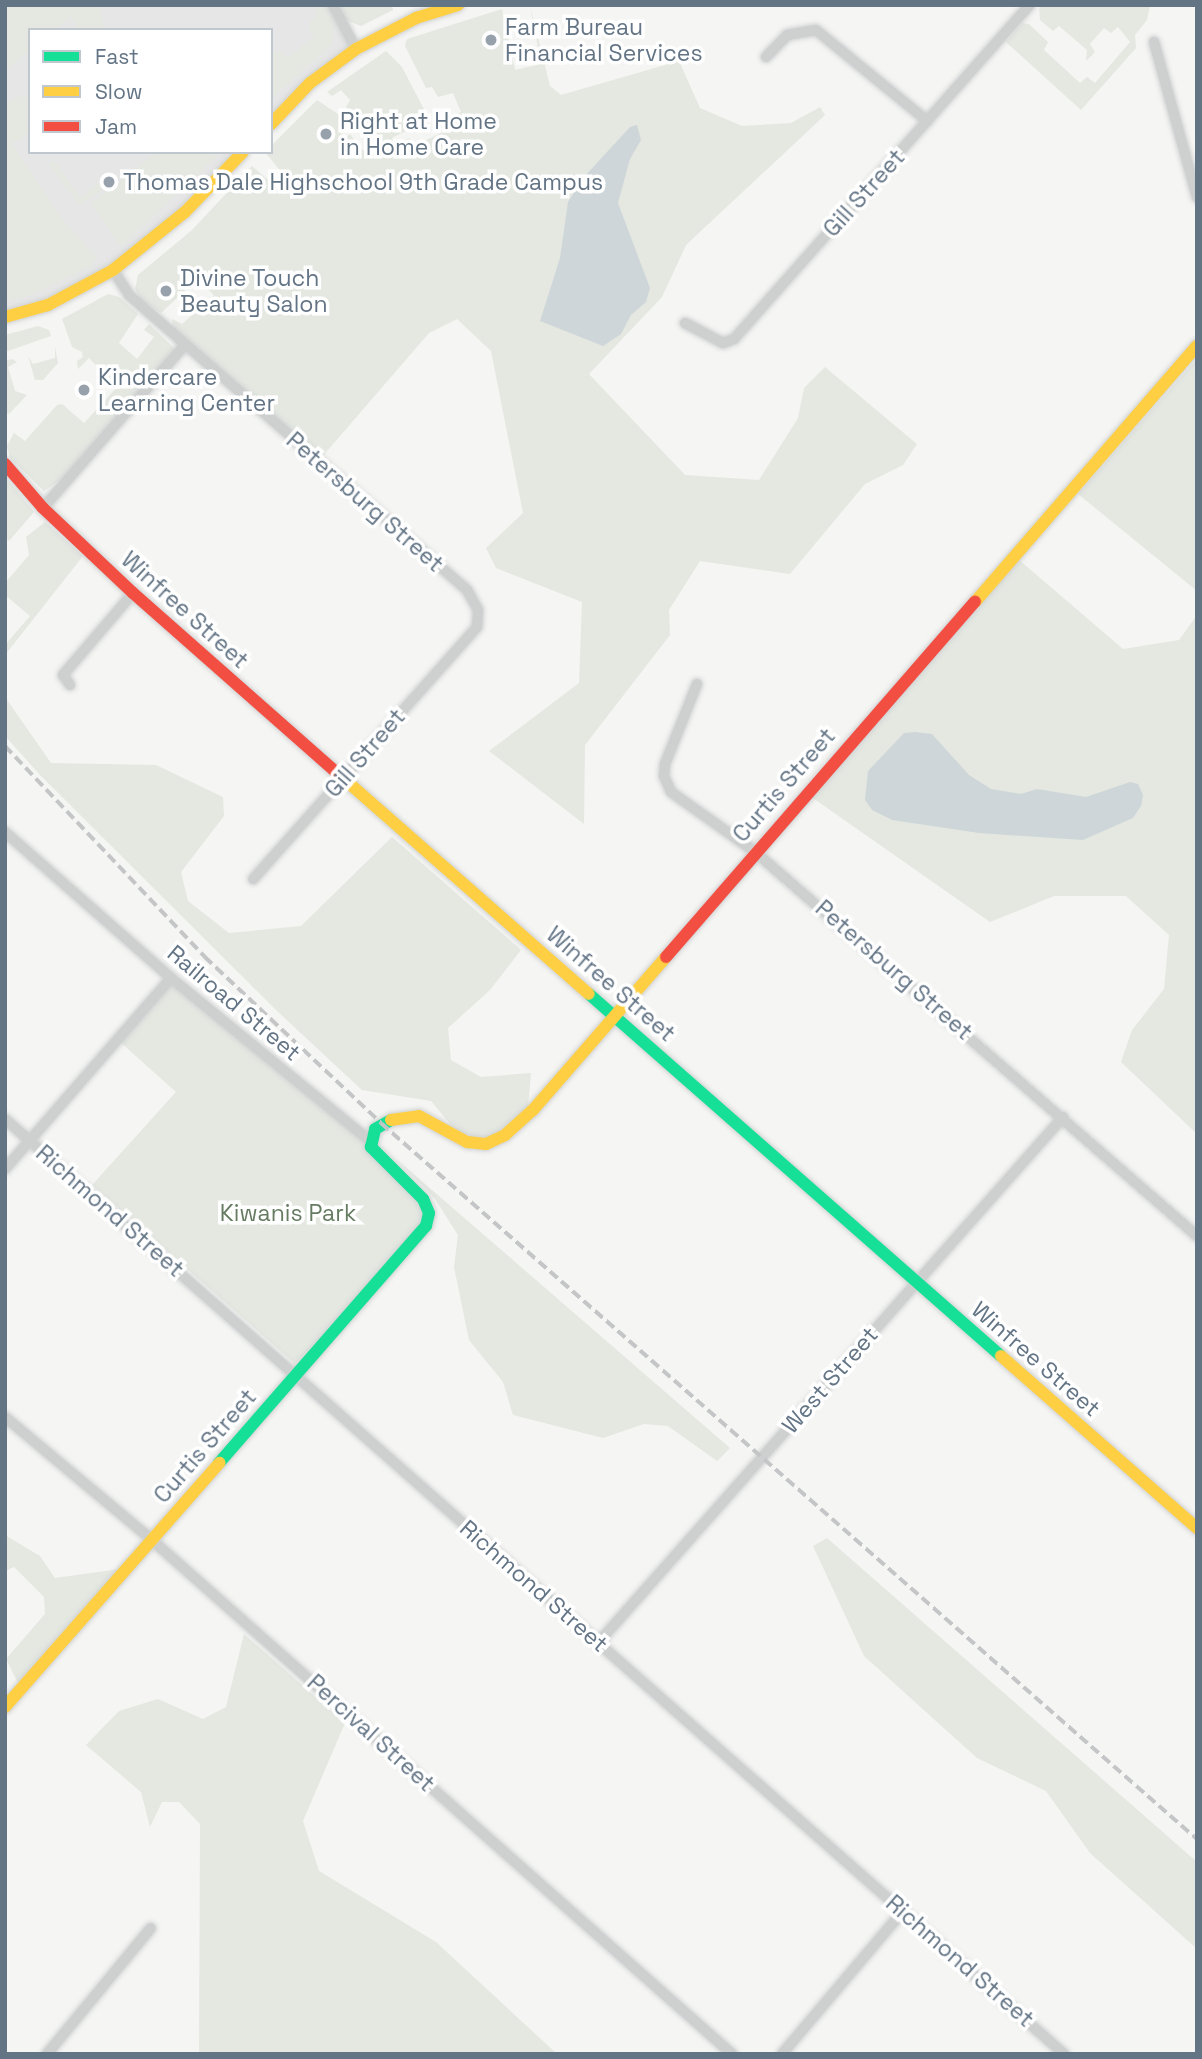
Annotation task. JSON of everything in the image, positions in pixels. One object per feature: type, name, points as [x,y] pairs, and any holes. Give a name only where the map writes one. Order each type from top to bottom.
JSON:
[{"type":"street","points":[[333,5],[356,49]]},
{"type":"street","points":[[273,122],[310,83],[356,49],[416,18],[458,5]]},
{"type":"street","name":"Gill Street","points":[[685,323],[723,343],[734,339],[1029,5]]},
{"type":"street","points":[[766,57],[794,31],[825,34],[928,121]]},
{"type":"street","points":[[1154,42],[1197,197]]},
{"type":"street","points":[[5,317],[48,305],[114,270],[185,212],[241,154]]},
{"type":"street","name":"Petersburg Street","points":[[114,270],[129,295],[184,346],[467,590],[478,610],[477,627]]},
{"type":"street","points":[[43,508],[184,346]]},
{"type":"street","name":"Curtis Street","points":[[369,1140],[381,1123],[412,1116],[434,1120],[467,1142],[496,1141],[533,1110],[754,851],[1197,346]]},
{"type":"street","name":"Winfree Street","points":[[5,464],[43,508],[133,593],[1197,1528]]},
{"type":"street","points":[[70,685],[63,676],[133,593]]},
{"type":"street","name":"Gill Street","points":[[253,879],[477,627]]},
{"type":"street","name":"Petersburg Street","points":[[697,684],[669,750],[666,786],[754,851],[1197,1236]]},
{"type":"street","name":"Railroad Street","points":[[5,832],[171,978],[369,1140],[373,1151],[419,1195],[428,1210]]},
{"type":"street","points":[[5,1169],[171,978]]},
{"type":"street","name":"West Street","points":[[598,1643],[1063,1117]]},
{"type":"street","name":"Richmond Street","points":[[5,1119],[1064,2054]]},
{"type":"street","name":"Curtis Street","points":[[8,1700],[416,1239],[428,1223],[428,1210]]},
{"type":"street","name":"Percival Street","points":[[5,1418],[152,1539],[732,2054]]},
{"type":"street","points":[[782,2054],[903,1911]]},
{"type":"street","points":[[47,2054],[151,1928]]},
{"type":"shaded area","name":"Thomas Dale Highschool 9th Grade Campus","points":[[5,5],[332,5],[356,49],[273,120],[273,28],[28,28],[28,154],[240,154],[112,270],[5,316]]},
{"type":"shaded area","points":[[637,125],[641,140],[630,159],[618,203],[650,288],[646,302],[631,315],[621,334],[603,346],[540,321],[560,258],[568,202],[584,177],[630,127]]},
{"type":"shaded area","points":[[904,733],[932,734],[969,775],[991,789],[1021,794],[1037,789],[1086,797],[1130,782],[1138,784],[1143,795],[1141,806],[1133,818],[1083,840],[979,833],[892,820],[872,810],[865,800],[868,771]]},
{"type":"green space","points":[[5,5],[98,5],[105,28],[80,28],[71,16],[56,28],[28,28],[28,52],[5,71]]},
{"type":"green space","points":[[314,5],[325,5],[333,22],[332,44],[273,97],[273,52],[281,51],[287,58],[315,37],[309,29],[311,20],[318,17]]},
{"type":"green space","points":[[340,5],[392,5],[393,10],[361,26],[346,20]]},
{"type":"green space","points":[[530,5],[550,86],[561,95],[679,61],[700,108],[742,126],[791,123],[820,107],[825,115],[686,245],[662,297],[589,374],[685,475],[759,480],[798,418],[804,388],[825,367],[917,444],[903,465],[865,484],[790,574],[700,561],[669,610],[670,635],[585,745],[584,824],[489,751],[579,683],[582,602],[496,568],[486,548],[523,513],[491,351],[457,319],[429,333],[321,458],[173,328],[172,319],[182,324],[214,295],[197,279],[161,313],[142,301],[135,289],[138,275],[192,230],[252,166],[283,193],[292,185],[267,154],[273,154],[273,144],[317,100],[348,121],[340,132],[346,138],[350,134],[370,159],[386,150],[361,114],[353,117],[346,107],[350,100],[341,90],[332,96],[327,92],[386,51],[402,67],[429,119],[392,138],[395,145],[409,138],[416,145],[441,133],[439,122],[461,112],[453,93],[438,97],[432,87],[426,88],[405,46],[407,39],[502,9],[515,70],[541,64]]},
{"type":"green space","points":[[1039,5],[1150,5],[1147,20],[1135,35],[1136,48],[1081,110],[1006,42],[1022,23],[1029,24],[1048,42],[1044,50],[1080,83],[1087,77],[1095,83],[1130,42],[1118,27],[1111,33],[1104,28],[1090,44],[1095,52],[1086,61],[1087,50],[1059,26],[1053,31],[1040,20]]},
{"type":"green space","points":[[24,94],[28,99],[28,121],[25,123],[28,133],[12,144],[61,218],[97,258],[89,267],[31,295],[5,302],[5,104]]},
{"type":"green space","points":[[154,154],[219,154],[121,246],[91,204]]},
{"type":"green space","points":[[54,161],[81,198],[99,182],[113,182],[80,205],[49,165]]},
{"type":"green space","points":[[108,294],[119,297],[138,314],[119,343],[137,359],[154,337],[144,330],[149,324],[176,350],[72,471],[44,491],[10,458],[7,446],[14,433],[25,441],[57,405],[62,404],[84,423],[117,387],[89,358],[78,369],[77,361],[83,357],[82,352],[72,347],[62,319]]},
{"type":"green space","points":[[38,326],[49,330],[51,336],[5,352],[5,335]]},
{"type":"green space","points":[[55,347],[58,363],[43,380],[35,380],[28,356],[33,364],[55,358]]},
{"type":"green space","points":[[12,359],[17,362],[8,367],[15,391],[27,395],[9,414],[5,412],[5,361]]},
{"type":"green space","points":[[1197,359],[1197,591],[1078,494]]},
{"type":"green space","points":[[5,477],[34,512],[9,541],[5,537]]},
{"type":"green space","points":[[45,522],[83,556],[5,655],[5,645],[30,616],[5,595],[5,583],[29,555],[26,537]]},
{"type":"green space","points":[[1018,559],[1123,649],[1179,640],[1197,615],[1197,1134],[1121,1062],[1132,1030],[1164,989],[1169,935],[1126,896],[1054,896],[990,922],[810,796]]},
{"type":"green space","points":[[5,697],[51,763],[156,765],[223,797],[224,816],[181,872],[188,901],[229,933],[301,926],[392,837],[521,950],[490,990],[448,1028],[451,1060],[481,1077],[531,1073],[528,1107],[493,1137],[475,1139],[456,1131],[431,1101],[362,1090],[277,1011],[41,776],[5,736]]},
{"type":"green space","name":"Kiwanis Park","points":[[168,982],[369,1140],[426,1204],[428,1223],[295,1364],[92,1185],[176,1092],[118,1040]]},
{"type":"green space","points":[[395,1158],[730,1448],[717,1461],[668,1426],[644,1424],[603,1438],[513,1415],[503,1382],[469,1340],[454,1267],[458,1235],[435,1199]]},
{"type":"green space","points":[[5,1535],[40,1556],[55,1578],[120,1569],[18,1683],[6,1659],[45,1614],[44,1597],[14,1567],[5,1571]]},
{"type":"green space","points":[[827,1538],[1197,1862],[1197,1949],[1090,1853],[1046,1791],[977,1758],[864,1656],[813,1546]]},
{"type":"green space","points":[[244,1634],[345,1723],[303,1821],[319,1871],[436,1942],[557,2054],[199,2054],[200,1824],[179,1802],[162,1802],[150,1827],[141,1792],[86,1745],[119,1711],[158,1699],[203,1719],[226,1707]]},
{"type":"railway","points":[[5,746],[205,957],[381,1123],[1197,1839]]},
{"type":"traffic: fast","points":[[589,994],[1001,1356]]},
{"type":"traffic: fast","points":[[219,1463],[426,1226],[429,1213],[423,1199],[371,1147],[375,1129],[391,1120]]},
{"type":"traffic: slow","points":[[273,122],[310,83],[356,49],[416,18],[458,5]]},
{"type":"traffic: slow","points":[[5,317],[48,305],[113,270],[185,212],[241,154]]},
{"type":"traffic: slow","points":[[975,602],[1197,346]]},
{"type":"traffic: slow","points":[[343,778],[589,994]]},
{"type":"traffic: slow","points":[[391,1120],[419,1116],[467,1142],[486,1144],[505,1135],[533,1110],[666,957]]},
{"type":"traffic: slow","points":[[1001,1356],[1197,1528]]},
{"type":"traffic: slow","points":[[5,1707],[219,1463]]},
{"type":"traffic: jam","points":[[5,464],[43,508],[133,593],[343,778]]},
{"type":"traffic: jam","points":[[666,957],[975,602]]},
{"type":"place","name":"Farm Bureau Financial Services","points":[[491,40]]},
{"type":"place","name":"Right at Home in Home Care","points":[[326,134]]},
{"type":"place","name":"Thomas Dale Highschool 9th Grade Campus","points":[[109,182]]},
{"type":"place","name":"Divine Touch Beauty Salon","points":[[166,291]]},
{"type":"place","name":"Kindercare Learning Center","points":[[84,390]]}]
